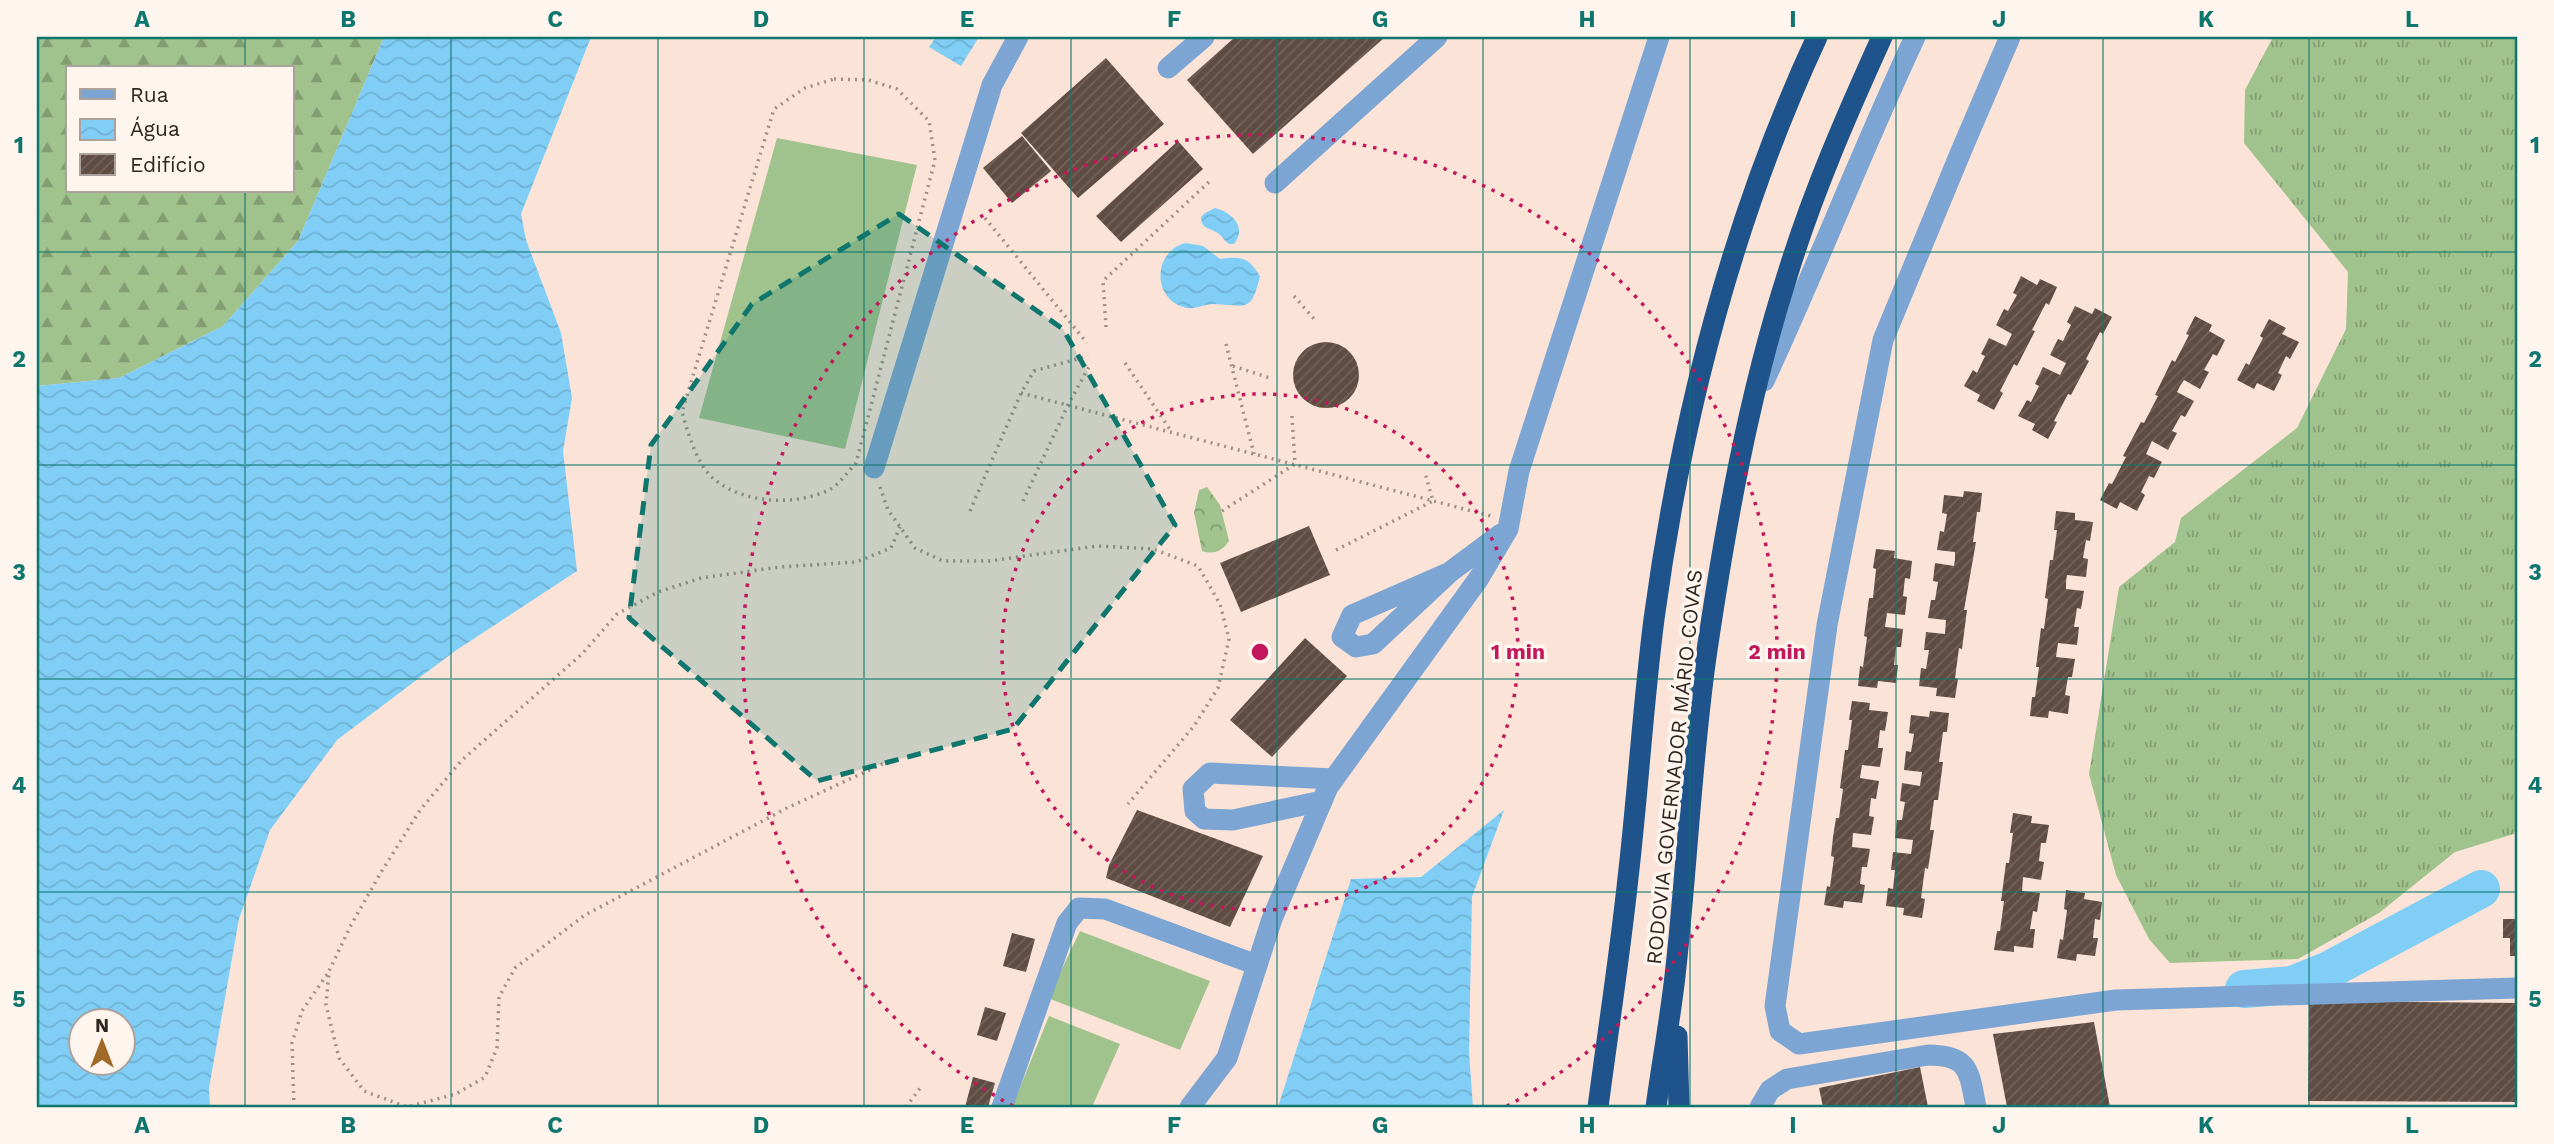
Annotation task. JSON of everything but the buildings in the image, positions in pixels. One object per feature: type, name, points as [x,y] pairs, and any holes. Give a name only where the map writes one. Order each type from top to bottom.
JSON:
[{"type":"highway","name":"RODOVIA GOVERNADOR MÁRIO COVAS","points":[[1598,1107],[1628,880],[1654,620],[1672,506],[1691,412],[1751,200],[1816,37]]},
{"type":"highway","name":"RODOVIA GOVERNADOR MÁRIO COVAS","points":[[1656,1107],[1675,975],[1690,800],[1706,658],[1729,517],[1754,401],[1787,273],[1853,99],[1882,37]]},
{"type":"highway","points":[[1675,975],[1679,1107]]},
{"type":"street","points":[[874,468],[992,85],[1018,37]]},
{"type":"street","points":[[1168,68],[1204,37]]},
{"type":"street","points":[[1275,183],[1437,37]]},
{"type":"street","points":[[1190,1107],[1227,1058],[1272,919],[1334,779],[1479,578],[1509,525],[1519,471],[1659,37]]},
{"type":"street","points":[[1754,401],[1809,284],[1884,103],[1915,37]]},
{"type":"street","points":[[2010,37],[1883,340],[1827,625],[1775,1006],[1780,1031],[1799,1044],[2116,1000],[2517,988]]},
{"type":"street","points":[[1450,572],[1352,615],[1342,637],[1356,647],[1373,644],[1450,572],[1509,525]]},
{"type":"street","points":[[1322,802],[1233,820],[1204,819],[1195,811],[1193,789],[1210,773],[1334,779]]},
{"type":"street","points":[[1002,1107],[1067,923],[1079,908],[1105,909],[1257,965]]},
{"type":"street","points":[[1760,1107],[1770,1090],[1787,1079],[1928,1055],[1949,1055],[1961,1061],[1969,1077],[1976,1107]]},
{"type":"path","points":[[834,79],[867,80],[897,89],[929,121],[934,160],[856,463],[832,489],[795,501],[751,498],[714,479],[691,446],[682,412],[774,109],[805,88],[834,79]]},
{"type":"path","points":[[1106,327],[1103,281],[1211,180]]},
{"type":"path","points":[[985,218],[1087,343]]},
{"type":"path","points":[[1294,296],[1315,320]]},
{"type":"path","points":[[1226,344],[1254,454]]},
{"type":"path","points":[[970,511],[1021,393],[1034,371],[1088,356]]},
{"type":"path","points":[[1023,501],[1091,363]]},
{"type":"path","points":[[1125,363],[1172,432]]},
{"type":"path","points":[[1233,366],[1273,379]]},
{"type":"path","points":[[1021,393],[1433,501],[1509,525]]},
{"type":"path","points":[[1292,416],[1295,464]]},
{"type":"path","points":[[1222,511],[1295,464]]},
{"type":"path","points":[[874,468],[888,510],[915,548],[943,561],[989,561],[1097,546],[1153,549],[1198,566],[1220,604],[1229,639],[1218,688],[1194,726],[1128,804]]},
{"type":"path","points":[[1426,473],[1433,501]]},
{"type":"path","points":[[1336,550],[1433,501]]},
{"type":"path","points":[[294,1107],[292,1042],[302,1011],[329,971],[351,925],[420,810],[462,760],[582,654],[617,614],[658,592],[701,578],[856,562],[891,548],[900,527]]},
{"type":"path","points":[[329,971],[327,1005],[339,1058],[364,1091],[407,1107],[456,1094],[485,1077],[496,1048],[499,997],[515,968],[585,915],[787,807],[889,761]]},
{"type":"path","points":[[906,1107],[921,1087]]},
{"type":"highlighted area","points":[[899,214],[1063,329],[1175,525],[1013,729],[817,781],[629,618],[651,445],[752,304]]},
{"type":"green space","points":[[37,37],[384,37],[298,241],[223,326],[119,378],[37,386]]},
{"type":"green space","points":[[2273,37],[2517,37],[2517,826],[2514,834],[2455,852],[2379,913],[2298,959],[2170,963],[2149,939],[2116,875],[2089,774],[2119,587],[2175,542],[2181,518],[2297,428],[2346,329],[2348,272],[2244,143],[2245,90]]},
{"type":"green space","points":[[777,138],[917,165],[845,449],[699,418]]},
{"type":"green space","points":[[1207,487],[1220,505],[1229,541],[1221,550],[1214,552],[1202,551],[1194,513],[1199,490]]},
{"type":"green space","points":[[1080,931],[1210,981],[1180,1050],[1048,998]]},
{"type":"green space","points":[[1049,1016],[1120,1044],[1092,1107],[1012,1107]]},
{"type":"water","points":[[384,37],[591,37],[521,214],[526,240],[561,333],[572,398],[563,451],[577,571],[455,651],[337,740],[270,830],[239,919],[209,1088],[210,1107],[37,1107],[37,386],[119,378],[223,326],[298,241]]},
{"type":"water","points":[[936,37],[979,37],[961,66],[929,47]]},
{"type":"water","points":[[1215,208],[1236,221],[1239,232],[1234,244],[1229,244],[1218,233],[1202,224],[1201,217]]},
{"type":"water","points":[[1186,243],[1203,246],[1220,259],[1239,258],[1248,261],[1260,276],[1250,302],[1240,306],[1214,304],[1191,308],[1173,302],[1165,294],[1160,274],[1168,255],[1175,247]]},
{"type":"water","points":[[1504,810],[1472,897],[1469,1052],[1473,1107],[1278,1107],[1351,879],[1421,877]]},
{"type":"waterway","points":[[2244,989],[2292,985],[2329,970],[2481,889]]}]
